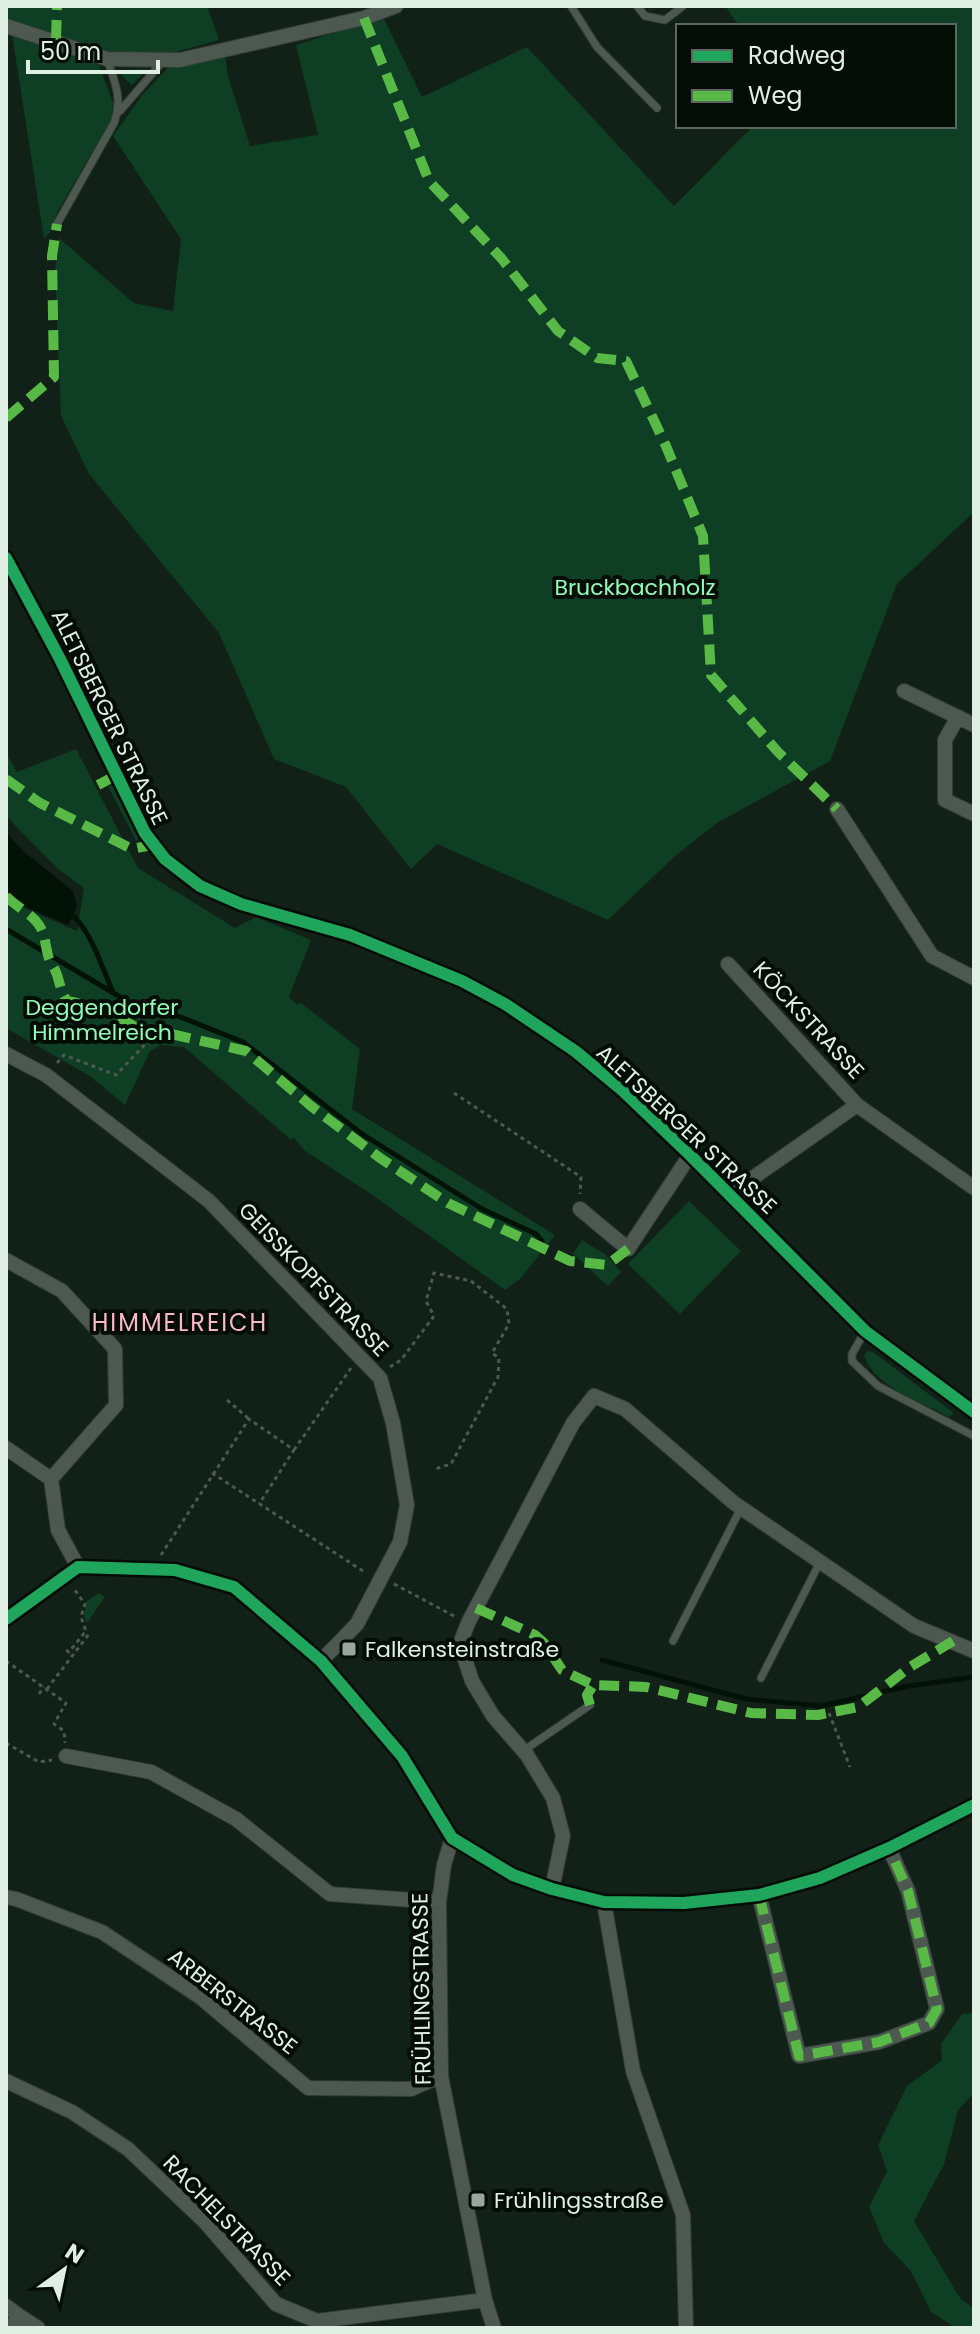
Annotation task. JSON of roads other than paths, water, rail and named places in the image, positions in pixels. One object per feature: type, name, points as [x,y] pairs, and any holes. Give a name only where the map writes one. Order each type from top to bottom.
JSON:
[{"type":"street","points":[[6,26],[107,59],[163,61],[180,60],[364,18],[396,6]]},
{"type":"street","name":"ALETSBERGER STRASSE","points":[[6,558],[60,659],[145,833],[152,845],[184,876],[241,904],[350,935],[462,981],[505,1004],[575,1051],[621,1089],[690,1155],[865,1331],[974,1412]]},
{"type":"street","points":[[904,691],[974,725]]},
{"type":"street","points":[[958,717],[945,740],[945,800],[974,814]]},
{"type":"street","points":[[837,809],[932,956],[974,978]]},
{"type":"street","name":"KÖCKSTRASSE","points":[[728,964],[857,1105],[974,1188]]},
{"type":"street","name":"GEISSKOPFSTRASSE","points":[[6,1054],[46,1075],[209,1201],[378,1376],[393,1423],[407,1505],[400,1542],[357,1624],[321,1661]]},
{"type":"street","name":"KÖCKSTRASSE","points":[[730,1194],[857,1105]]},
{"type":"street","points":[[580,1209],[628,1249],[690,1155]]},
{"type":"street","points":[[6,1260],[62,1291],[115,1349],[116,1405],[51,1479]]},
{"type":"street","points":[[552,1889],[563,1836],[553,1798],[523,1751],[493,1716],[472,1681],[460,1644],[468,1623],[573,1423],[594,1396],[625,1409],[741,1508],[914,1626],[974,1651]]},
{"type":"street","points":[[6,1448],[51,1479],[58,1530],[78,1567]]},
{"type":"street","points":[[6,1619],[78,1567],[175,1570],[234,1587],[321,1661],[402,1756],[452,1838],[513,1875],[604,1902],[684,1903],[759,1895],[820,1878],[889,1848],[974,1805]]},
{"type":"street","points":[[66,1756],[151,1772],[236,1819],[330,1894],[439,1902]]},
{"type":"street","name":"FRÜHLINGSTRASSE","points":[[452,1838],[444,1865],[439,1902],[441,2076],[485,2300],[494,2328]]},
{"type":"street","points":[[759,1895],[799,2056],[879,2042],[929,2023],[937,2009],[908,1891],[889,1848]]},
{"type":"street","name":"ARBERSTRASSE","points":[[6,1897],[102,1932],[200,1997],[308,2088],[411,2089],[441,2076]]},
{"type":"street","points":[[604,1902],[633,2071],[683,2215],[686,2328]]},
{"type":"street","name":"RACHELSTRASSE","points":[[6,2081],[72,2112],[128,2149],[205,2222],[276,2304],[317,2321],[485,2300]]},
{"type":"street","points":[[12,2316],[38,2328]]},
{"type":"lane","points":[[571,6],[597,47],[657,108]]},
{"type":"lane","points":[[637,6],[645,16],[665,20],[683,6]]},
{"type":"lane","points":[[57,224],[120,107],[107,59]]},
{"type":"lane","points":[[117,115],[163,61]]},
{"type":"lane","points":[[865,1331],[852,1354],[852,1361],[869,1378],[878,1386],[974,1436]]},
{"type":"lane","points":[[673,1641],[741,1508]]},
{"type":"lane","points":[[761,1678],[820,1562]]},
{"type":"lane","points":[[523,1751],[590,1705]]},
{"type":"waterway","points":[[69,912],[89,938],[112,990]]},
{"type":"waterway","points":[[6,929],[147,1013],[168,1012],[243,1042],[362,1134],[482,1209],[536,1234],[542,1241]]},
{"type":"waterway","points":[[602,1660],[746,1699],[821,1706],[909,1686],[974,1677]]},
{"type":"place","name":"Falkensteinstraße","points":[[349,1649]]},
{"type":"place","name":"Frühlingsstraße","points":[[478,2200]]},
{"type":"district","name":"HIMMELREICH","points":[[180,1323]]},
{"type":"park label","name":"Bruckbachholz","points":[[635,587]]},
{"type":"park label","name":"Deggendorfer Himmelreich","points":[[102,1020]]}]
